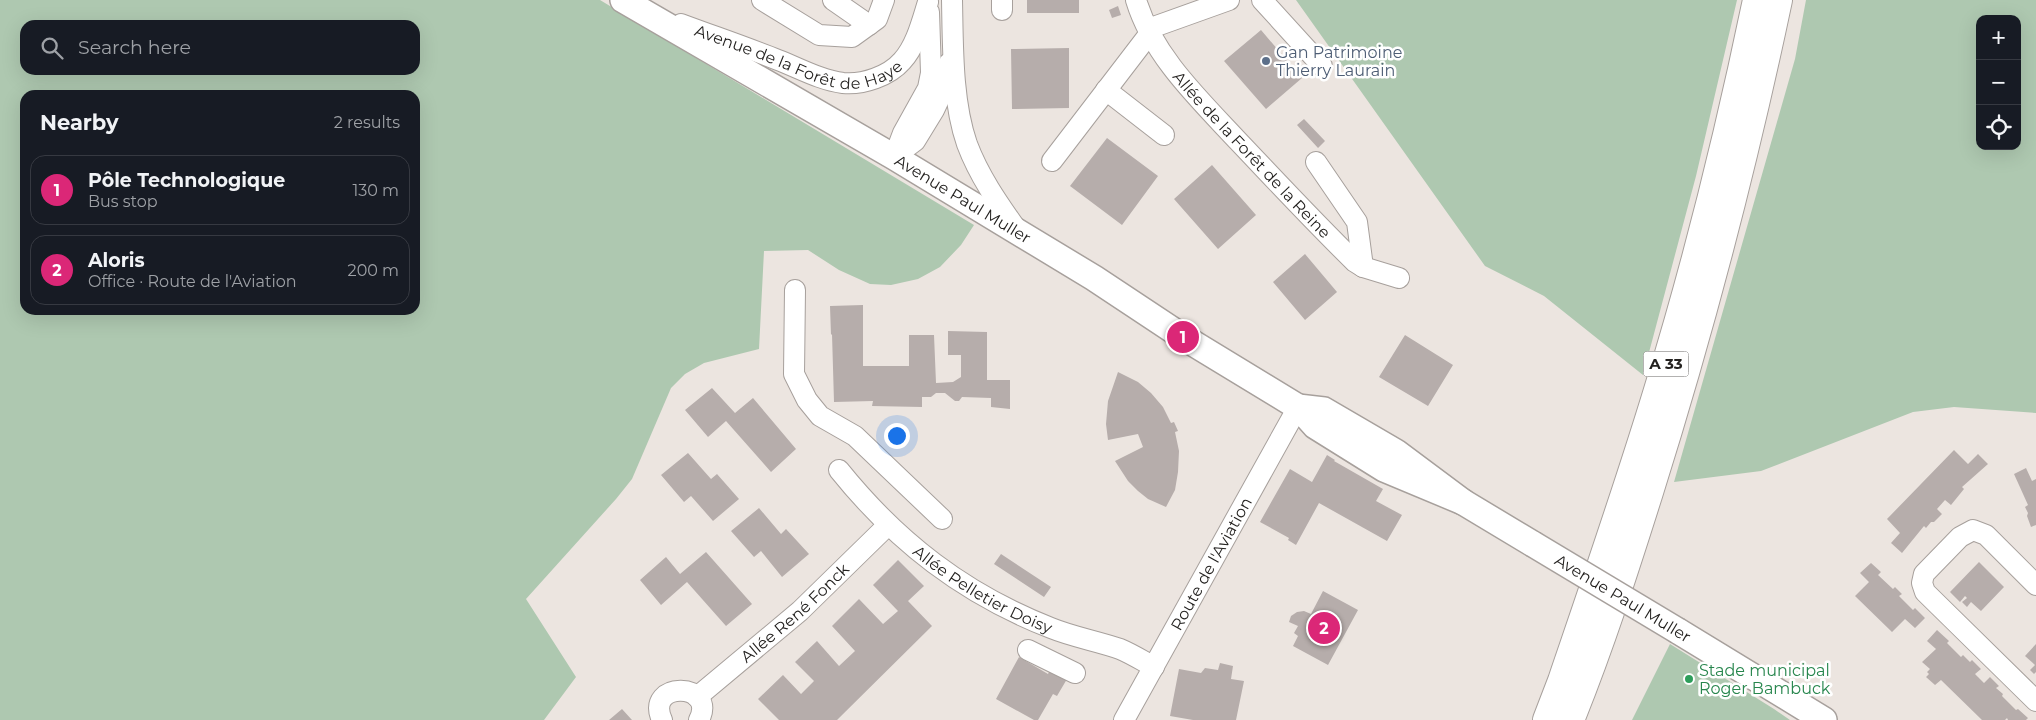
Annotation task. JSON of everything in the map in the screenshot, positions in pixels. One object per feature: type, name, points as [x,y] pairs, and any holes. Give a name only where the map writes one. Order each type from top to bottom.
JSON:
[{"type":"highway","name":"A 33","points":[[1547,720],[1562,681],[1659,386],[1734,111],[1758,0]]},
{"type":"highway","name":"A 33","points":[[1570,720],[1583,688],[1632,546],[1680,394],[1723,241],[1755,111],[1778,0]]},
{"type":"main road","name":"Avenue Paul Muller","points":[[627,3],[894,157],[1094,278],[1183,337],[1298,407],[1315,426],[1384,469],[1463,502],[1824,720]]},
{"type":"main road","name":"Avenue Paul Muller","points":[[1783,696],[1812,720]]},
{"type":"street","points":[[762,0],[819,35],[852,37],[877,19],[884,0]]},
{"type":"street","points":[[833,0],[869,25]]},
{"type":"street","points":[[952,0],[953,44],[959,111],[968,145],[985,182],[1018,232]]},
{"type":"street","name":"Allée de la Forêt de la Reine","points":[[1136,0],[1149,31],[1164,56],[1190,89],[1307,215],[1355,262],[1363,267],[1399,278]]},
{"type":"street","points":[[1052,161],[1149,31],[1229,0]]},
{"type":"street","points":[[1262,0],[1322,66]]},
{"type":"street","name":"Avenue de la Forêt de Haye","points":[[627,3],[821,78],[843,83],[859,82],[880,76],[903,60],[914,42],[928,1]]},
{"type":"street","name":"Avenue de la Forêt de Haye","points":[[894,157],[903,134],[928,88],[931,72],[928,1]]},
{"type":"street","points":[[894,157],[915,141],[934,110],[942,93],[953,44]]},
{"type":"street","points":[[1106,90],[1164,135]]},
{"type":"street","points":[[1316,162],[1357,222],[1363,267]]},
{"type":"street","points":[[795,290],[794,374],[807,400],[820,416],[856,436],[942,518]]},
{"type":"street","name":"Route de l'Aviation","points":[[1124,720],[1298,407]]},
{"type":"street","name":"Allée Pelletier Doisy","points":[[839,470],[888,525],[963,584],[1008,610],[1051,628],[1120,650],[1154,667]]},
{"type":"street","name":"Allée René Fonck","points":[[697,697],[800,611],[888,525]]},
{"type":"street","points":[[2036,585],[1986,535],[1973,530],[1960,537],[1924,574],[1922,579],[1925,592],[2036,701]]},
{"type":"street","points":[[1051,628],[1034,653],[1075,674]]},
{"type":"street","points":[[662,720],[660,706],[664,698],[670,692],[678,690],[686,690],[697,697],[702,706],[700,720]]},
{"type":"green space","points":[[0,0],[600,0],[974,225],[961,245],[940,267],[918,279],[891,285],[870,284],[839,270],[808,250],[764,251],[759,349],[704,363],[685,374],[671,388],[632,479],[526,599],[576,677],[544,720],[0,720]]},
{"type":"green space","points":[[1296,0],[1737,0],[1696,176],[1643,375],[1544,296],[1485,266]]},
{"type":"green space","points":[[1806,0],[2036,0],[2036,413],[1954,407],[1913,412],[1761,471],[1674,482],[1795,59]]},
{"type":"green space","name":"Stade municipal Roger Bambuck","points":[[1670,644],[1774,709],[1790,720],[1632,720]]},
{"type":"building","points":[[1027,0],[1079,0],[1079,13],[1027,13]]},
{"type":"building","points":[[1118,6],[1121,15],[1112,18],[1109,10]]},
{"type":"building","points":[[1261,30],[1302,78],[1266,109],[1224,61]]},
{"type":"building","points":[[1069,48],[1069,108],[1012,109],[1011,49]]},
{"type":"building","points":[[1304,119],[1325,141],[1318,148],[1297,125]]},
{"type":"building","points":[[1107,138],[1158,176],[1122,225],[1070,186]]},
{"type":"building","points":[[1212,165],[1256,215],[1218,249],[1174,199]]},
{"type":"building","points":[[1305,254],[1337,292],[1305,320],[1273,282]]},
{"type":"building","points":[[863,305],[863,366],[909,366],[909,335],[934,335],[936,383],[953,382],[961,377],[961,355],[948,355],[948,331],[987,332],[987,380],[1010,380],[1010,409],[991,407],[991,398],[962,397],[959,401],[955,401],[945,393],[936,393],[931,397],[922,397],[922,407],[872,406],[873,401],[834,402],[830,306]]},
{"type":"building","points":[[1405,335],[1453,365],[1428,406],[1379,377]]},
{"type":"building","points":[[1118,372],[1138,382],[1151,393],[1163,407],[1171,423],[1174,422],[1178,431],[1175,432],[1179,451],[1178,472],[1175,490],[1166,507],[1148,499],[1138,491],[1128,481],[1115,461],[1143,447],[1138,434],[1108,440],[1106,424],[1108,401]]},
{"type":"building","points":[[712,388],[735,413],[753,398],[796,449],[771,472],[726,421],[708,437],[685,410]]},
{"type":"building","points":[[1954,450],[1968,464],[1978,454],[1988,464],[1962,487],[1964,489],[1951,505],[1945,500],[1937,509],[1942,514],[1926,528],[1924,526],[1902,553],[1891,543],[1900,533],[1887,519]]},
{"type":"building","points":[[688,453],[711,479],[717,474],[739,499],[713,521],[691,496],[684,502],[661,475]]},
{"type":"building","points":[[1327,455],[1383,489],[1376,501],[1402,515],[1387,541],[1319,503],[1296,545],[1288,540],[1289,538],[1260,522],[1290,469],[1312,482]]},
{"type":"building","points":[[2026,468],[2032,481],[2036,479],[2036,525],[2031,527],[2025,507],[2028,505],[2014,474]]},
{"type":"building","points":[[759,508],[781,534],[786,529],[809,554],[782,577],[761,551],[754,557],[731,531]]},
{"type":"building","points":[[706,552],[752,604],[726,626],[687,582],[661,605],[640,580],[666,557],[680,574]]},
{"type":"building","points":[[1001,554],[1051,587],[1044,597],[994,564]]},
{"type":"building","points":[[898,560],[924,586],[908,601],[932,626],[837,720],[779,720],[758,699],[783,675],[801,694],[814,681],[795,662],[817,641],[839,666],[855,651],[832,626],[859,599],[883,624],[898,611],[873,585]]},
{"type":"building","points":[[1979,562],[2004,587],[1981,611],[1971,602],[1967,607],[1962,602],[1967,598],[1965,596],[1960,602],[1950,592]]},
{"type":"building","points":[[1871,563],[1881,572],[1878,575],[1893,589],[1895,587],[1902,594],[1899,596],[1913,610],[1915,608],[1925,618],[1915,628],[1905,619],[1892,632],[1855,596],[1869,582],[1860,573]]},
{"type":"building","points":[[1323,591],[1358,610],[1328,665],[1293,646],[1298,636],[1294,633],[1298,626],[1289,622],[1291,616],[1297,612],[1304,611],[1311,614]]},
{"type":"building","points":[[1937,630],[1949,641],[1947,643],[1961,657],[1963,655],[1970,662],[1972,660],[1981,669],[1975,674],[1984,683],[1990,677],[1999,686],[1996,688],[2003,694],[2002,696],[2016,710],[2018,709],[2028,718],[2026,720],[2008,720],[2007,718],[2005,720],[1982,720],[1941,680],[1935,685],[1926,677],[1930,669],[1922,662],[1936,649],[1927,641]]},
{"type":"building","points":[[2036,644],[2036,672],[2034,674],[2030,670],[2035,665],[2025,656]]},
{"type":"building","points":[[1019,657],[1048,674],[1050,670],[1067,679],[1057,696],[1053,694],[1038,720],[1034,720],[996,699]]},
{"type":"building","points":[[1220,663],[1233,666],[1231,679],[1244,681],[1236,720],[1193,720],[1170,716],[1179,669],[1201,673],[1205,668],[1218,670]]},
{"type":"building","points":[[622,709],[632,720],[609,720]]},
{"type":"place","name":"Gan Patrimoine Thierry Laurain","points":[[1266,61]]},
{"type":"place","name":"Pôle Technologique","points":[[1183,337]]},
{"type":"place","name":"Aloris","points":[[1324,628]]},
{"type":"place","name":"Stade municipal Roger Bambuck","points":[[1689,679]]}]
